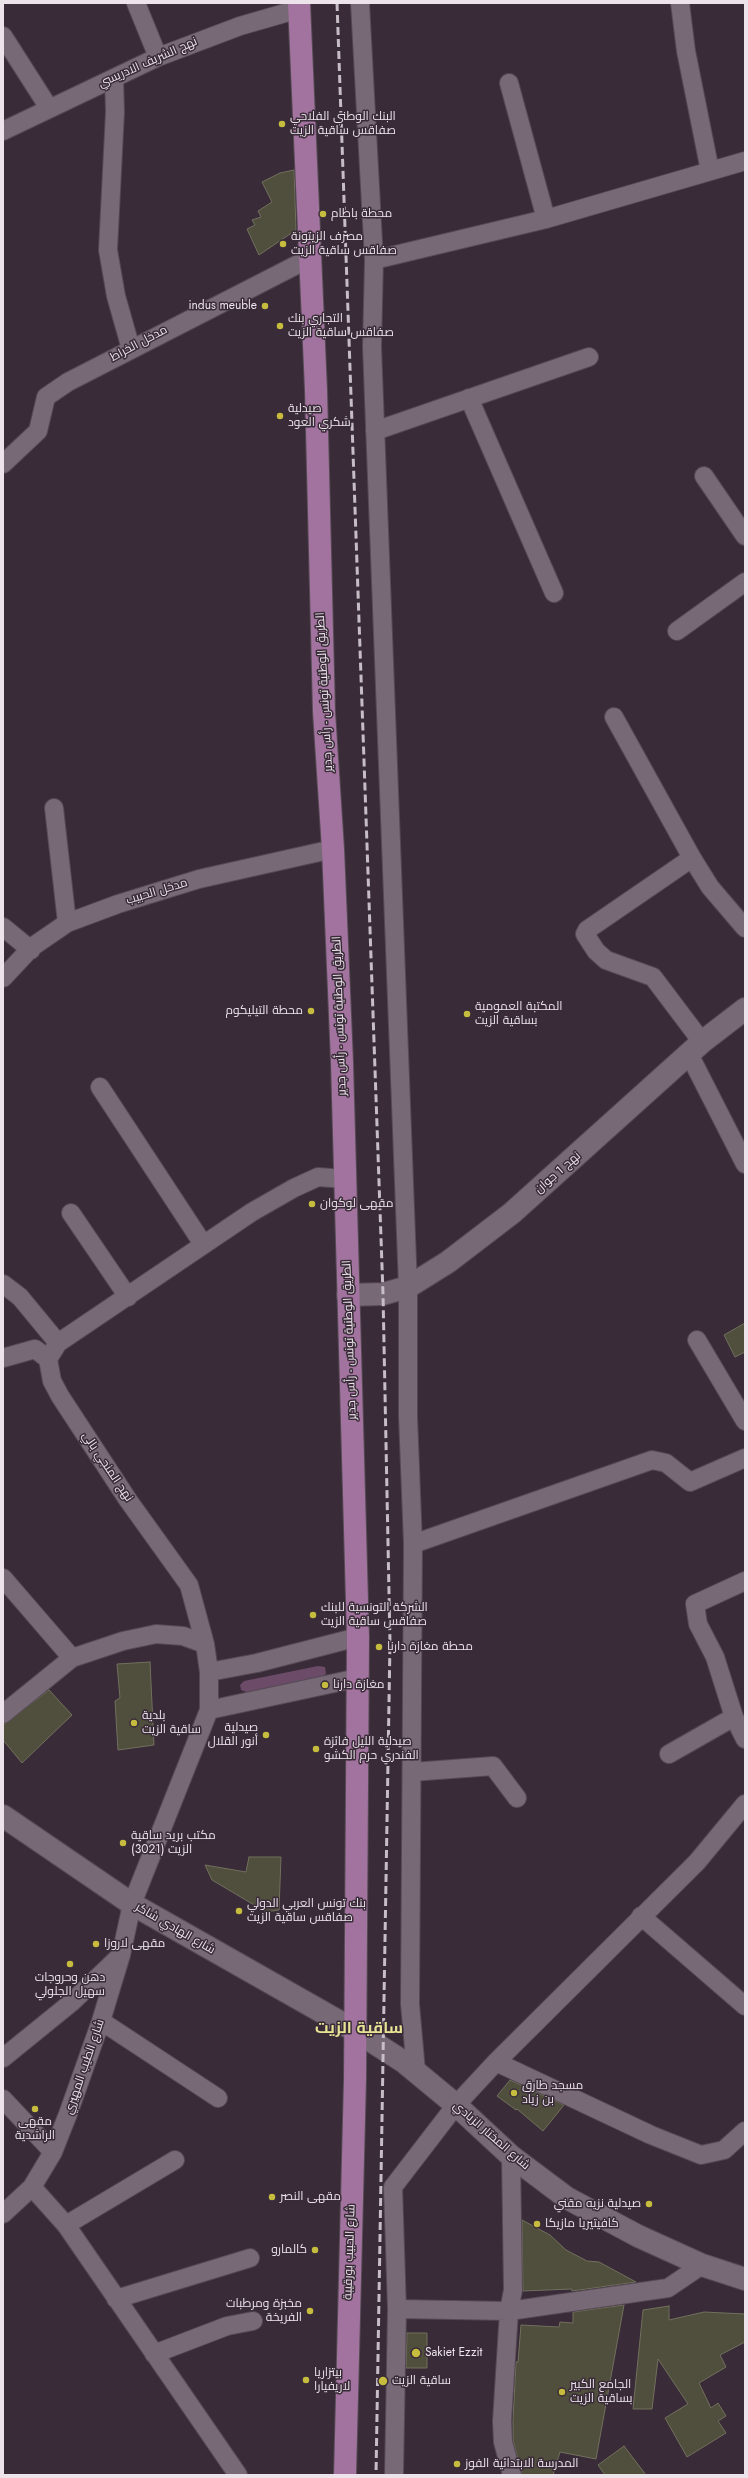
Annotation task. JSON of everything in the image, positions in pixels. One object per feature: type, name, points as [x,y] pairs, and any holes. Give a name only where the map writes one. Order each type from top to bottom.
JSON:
[{"type":"main road","name":"الطريق الوطنية تونس - رأس جدير","points":[[299,6],[316,390],[324,712],[333,849],[345,1179],[358,1637],[354,2030]]},
{"type":"main road","name":"نهج 1 جوان","points":[[348,1295],[382,1294],[408,1287],[448,1262],[512,1213],[696,1048],[745,1009]]},
{"type":"main road","name":"شارع الهادي شاكر","points":[[3,1816],[132,1904],[354,2030]]},
{"type":"main road","name":"شارع المختار الزيادي","points":[[354,2030],[416,2071],[456,2105],[511,2156],[567,2198],[638,2236],[702,2265],[745,2278]]},
{"type":"main road","name":"شارع الحبيب بورقيبة","points":[[345,2475],[353,2171],[354,2030]]},
{"type":"street","points":[[136,3],[158,57]]},
{"type":"street","points":[[360,3],[374,260],[372,347],[389,841],[408,1287],[408,1416],[413,1544],[410,2004],[416,2071]]},
{"type":"street","points":[[680,3],[686,51],[710,171]]},
{"type":"street","name":"نهج الشريف الادريسي","points":[[3,131],[158,57],[240,26],[299,6]]},
{"type":"street","points":[[3,36],[49,108]]},
{"type":"street","points":[[114,78],[115,112],[108,250],[116,296],[130,348]]},
{"type":"street","points":[[509,83],[546,219]]},
{"type":"street","points":[[374,260],[546,219],[745,161]]},
{"type":"street","name":"مدخل الخراط","points":[[3,464],[38,431],[46,397],[68,382],[130,348],[310,258]]},
{"type":"street","points":[[375,431],[589,357]]},
{"type":"street","points":[[469,398],[554,593]]},
{"type":"street","points":[[704,476],[745,536]]},
{"type":"street","points":[[677,631],[745,582]]},
{"type":"street","points":[[614,718],[692,858],[710,887],[745,928]]},
{"type":"street","points":[[54,808],[67,923]]},
{"type":"street","name":"مدخل الحبيب","points":[[3,978],[31,950],[67,923],[118,904],[199,879],[333,849]]},
{"type":"street","points":[[692,858],[587,930],[585,934],[596,951],[606,960],[654,977],[696,1048],[745,1164]]},
{"type":"street","points":[[3,927],[31,950]]},
{"type":"street","points":[[100,1086],[203,1244]]},
{"type":"street","points":[[3,1358],[35,1349],[48,1359],[58,1343],[252,1212],[305,1182],[318,1177],[345,1179]]},
{"type":"street","points":[[71,1213],[128,1297]]},
{"type":"street","points":[[3,1284],[20,1296],[58,1343]]},
{"type":"street","points":[[697,1340],[745,1421]]},
{"type":"street","name":"نهج المنجي بالي","points":[[48,1359],[52,1382],[60,1396],[128,1500],[189,1585],[205,1644],[209,1672],[208,1710],[132,1904]]},
{"type":"street","points":[[413,1544],[652,1460],[666,1463],[690,1482],[745,1458]]},
{"type":"street","points":[[3,1578],[72,1658]]},
{"type":"street","points":[[745,1582],[695,1604],[698,1624],[715,1657],[734,1717],[745,1739]]},
{"type":"street","points":[[3,1714],[72,1658],[123,1641],[156,1634],[183,1636],[205,1644]]},
{"type":"street","points":[[209,1672],[257,1663],[358,1637]]},
{"type":"street","points":[[208,1710],[358,1678]]},
{"type":"street","points":[[669,1754],[734,1717]]},
{"type":"street","points":[[412,1772],[493,1766],[517,1798]]},
{"type":"street","points":[[394,2475],[397,2309],[393,2188],[456,2105],[496,2062],[641,1916],[697,1862],[743,1809]]},
{"type":"street","name":"شارع الطيب المهيري","points":[[3,2214],[32,2187],[53,2152],[101,2021],[121,1955],[132,1904]]},
{"type":"street","points":[[641,1916],[745,2006]]},
{"type":"street","points":[[3,2058],[72,2002],[121,1955]]},
{"type":"street","points":[[101,2021],[218,2098]]},
{"type":"street","points":[[496,2062],[651,2135],[701,2155],[724,2150],[745,2131]]},
{"type":"street","points":[[3,2099],[53,2152]]},
{"type":"street","points":[[511,2156],[513,2290],[509,2312],[502,2421],[504,2442],[512,2475]]},
{"type":"street","points":[[66,2225],[175,2160]]},
{"type":"street","points":[[32,2187],[66,2225],[238,2475]]},
{"type":"street","points":[[116,2299],[250,2258]]},
{"type":"street","points":[[397,2309],[509,2312],[668,2288],[702,2265]]},
{"type":"street","points":[[154,2354],[227,2326],[253,2321]]},
{"type":"shaded area","points":[[318,1666],[325,1667],[326,1674],[323,1676],[249,1693],[241,1690],[240,1685],[244,1681]]},
{"type":"building","points":[[294,170],[296,230],[259,255],[247,229],[255,225],[252,220],[261,217],[258,211],[272,202],[262,182],[280,173]]},
{"type":"building","points":[[745,1323],[745,1352],[735,1357],[724,1335]]},
{"type":"building","name":"بلدية ساقية الزيت","points":[[150,1662],[154,1745],[118,1750],[115,1701],[120,1698],[117,1664]]},
{"type":"building","points":[[49,1690],[72,1715],[22,1763],[3,1740],[3,1725]]},
{"type":"building","points":[[249,1857],[281,1857],[279,1910],[266,1912],[212,1880],[205,1865],[246,1872]]},
{"type":"building","points":[[510,2080],[564,2105],[543,2131],[517,2109],[516,2110],[497,2096]]},
{"type":"building","points":[[522,2220],[550,2235],[566,2250],[587,2261],[599,2262],[636,2282],[572,2291],[572,2289],[523,2291]]},
{"type":"building","name":"الجامع الكبير بساقية الزيت","points":[[624,2305],[596,2459],[560,2452],[553,2475],[522,2475],[513,2440],[516,2362],[518,2362],[521,2325],[559,2327],[560,2322],[573,2323],[573,2312]]},
{"type":"building","points":[[669,2306],[669,2320],[704,2312],[745,2314],[745,2342],[720,2355],[726,2367],[699,2383],[711,2408],[718,2403],[726,2416],[718,2421],[726,2433],[687,2457],[665,2418],[688,2404],[658,2359],[652,2409],[633,2409],[643,2310]]},
{"type":"building","points":[[407,2333],[427,2333],[427,2368],[406,2368]]},
{"type":"building","points":[[624,2446],[646,2475],[605,2475],[598,2465]]},
{"type":"railway","points":[[337,3],[383,1294],[390,1643],[376,2475]]},
{"type":"place","name":"البنك الوطني الفلاحي صفاقس ساقية الزيت","points":[[282,124]]},
{"type":"place","name":"محطة باطام","points":[[323,214]]},
{"type":"place","name":"مصرف الزيتونة صفاقس ساقية الزيت","points":[[283,244]]},
{"type":"place","name":"indus meuble","points":[[265,306]]},
{"type":"place","name":"التجاري بنك صفاقس ساقية الزيت","points":[[280,326]]},
{"type":"place","name":"صيدلية شكري العود","points":[[280,416]]},
{"type":"place","name":"محطة التيليكوم","points":[[311,1011]]},
{"type":"place","name":"المكتبة العمومية بساقية الزيت","points":[[467,1014]]},
{"type":"place","name":"مقهى لوكوان","points":[[312,1204]]},
{"type":"place","name":"الشركة التونسية للبنك صفاقس ساقية الزيت","points":[[313,1615]]},
{"type":"place","name":"محطة مغازة دارنا","points":[[379,1647]]},
{"type":"place","name":"مغازة دارنا","points":[[325,1685]]},
{"type":"place","name":"بلدية ساقية الزيت","points":[[134,1723]]},
{"type":"place","name":"صيدلية أنور القلال","points":[[266,1735]]},
{"type":"place","name":"صيدلية الليل فائزة الفندري حرم الكشو","points":[[316,1749]]},
{"type":"place","name":"مكتب بريد ساقية الزيت (3021)","points":[[123,1843]]},
{"type":"place","name":"بنك تونس العربي الدولي صفاقس ساقية الزيت","points":[[239,1911]]},
{"type":"place","name":"مقهى لاروزا","points":[[96,1944]]},
{"type":"place","name":"دهن وحروجات سهيل الجلولي","points":[[70,1964]]},
{"type":"place","name":"مسجد طارق بن زياد","points":[[514,2093]]},
{"type":"place","name":"مقهى الراشدية","points":[[35,2109]]},
{"type":"place","name":"مقهى النصر","points":[[272,2197]]},
{"type":"place","name":"صيدلية نزيه مقني","points":[[649,2204]]},
{"type":"place","name":"كافيتيريا مازيكا","points":[[537,2224]]},
{"type":"place","name":"كالمارو","points":[[315,2250]]},
{"type":"place","name":"مخبزة ومرطبات الفريخة","points":[[310,2311]]},
{"type":"place","name":"Sakiet Ezzit","points":[[416,2353]]},
{"type":"place","name":"بيتزاريا لاريفيارا","points":[[306,2380]]},
{"type":"place","name":"ساقية الزيت","points":[[383,2381]]},
{"type":"place","name":"الجامع الكبير بساقية الزيت","points":[[562,2392]]},
{"type":"place","name":"المدرسة الابتدائية الفوز","points":[[457,2464]]},
{"type":"district","name":"ساقية الزيت","points":[[359,2029]]}]
